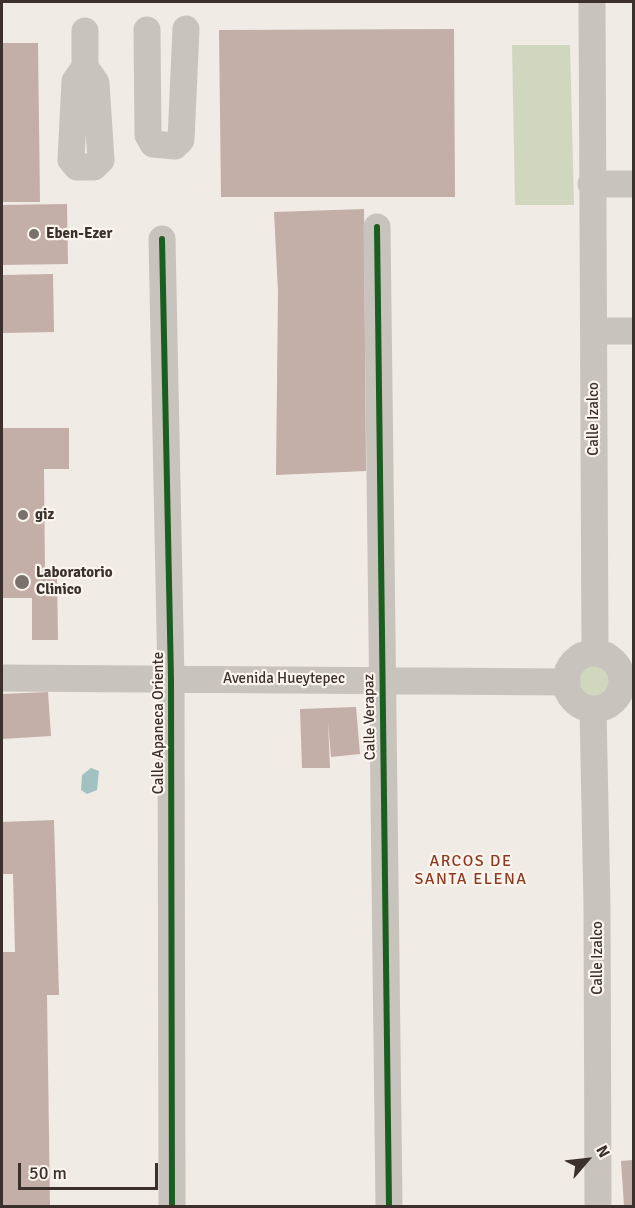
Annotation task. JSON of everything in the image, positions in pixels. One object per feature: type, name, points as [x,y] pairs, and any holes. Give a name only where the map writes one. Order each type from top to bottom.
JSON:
[{"type":"street","name":"Calle Izalco","points":[[592,2],[591,184],[596,653]]},
{"type":"street","points":[[147,30],[148,135],[153,144],[175,146],[181,140],[186,29]]},
{"type":"street","points":[[85,31],[85,67]]},
{"type":"street","points":[[591,184],[633,183]]},
{"type":"street","name":"Calle Verapaz","points":[[377,226],[389,1206]]},
{"type":"street","name":"Calle Apaneca Oriente","points":[[162,239],[171,680],[172,1206]]},
{"type":"street","points":[[594,331],[633,331]]},
{"type":"street","points":[[596,653],[614,661],[628,680],[611,704],[592,709],[574,701],[569,694],[567,682],[572,664],[585,655],[596,653]]},
{"type":"street","name":"Avenida Hueytepec","points":[[2,678],[567,682]]},
{"type":"street","name":"Calle Izalco","points":[[592,709],[597,906],[598,1206]]},
{"type":"green space","points":[[512,45],[570,45],[574,205],[515,205]]},
{"type":"green space","points":[[595,660],[610,666],[616,681],[610,696],[595,702],[580,696],[574,681],[580,666]]},
{"type":"water","points":[[91,768],[99,771],[97,790],[87,794],[81,790],[82,775]]},
{"type":"building","points":[[454,29],[455,197],[221,197],[219,30]]},
{"type":"building","points":[[2,43],[38,43],[40,202],[2,202]]},
{"type":"building","name":"Eben-Ezer","points":[[67,204],[68,264],[2,265],[2,205]]},
{"type":"building","points":[[364,209],[366,471],[276,475],[278,292],[274,212]]},
{"type":"building","points":[[53,274],[54,332],[2,333],[2,275]]},
{"type":"building","points":[[2,428],[69,428],[69,469],[44,469],[45,575],[57,575],[58,640],[32,640],[32,598],[2,598]]},
{"type":"building","points":[[48,692],[51,736],[2,739],[2,694]]},
{"type":"building","points":[[356,707],[360,754],[331,757],[328,722],[330,768],[302,768],[300,709]]},
{"type":"building","points":[[54,820],[59,995],[47,995],[50,1206],[2,1206],[2,952],[15,952],[13,874],[2,874],[2,822]]},
{"type":"building","points":[[633,1160],[633,1206],[624,1206],[621,1161]]},
{"type":"cycle path","points":[[377,227],[389,1206]]},
{"type":"cycle path","points":[[162,239],[171,680],[172,1206]]},
{"type":"place","name":"Eben-Ezer","points":[[34,234]]},
{"type":"place","name":"giz","points":[[23,515]]},
{"type":"place","name":"Laboratorio Clinico","points":[[22,582]]},
{"type":"district","name":"ARCOS DE SANTA ELENA","points":[[471,871]]}]
